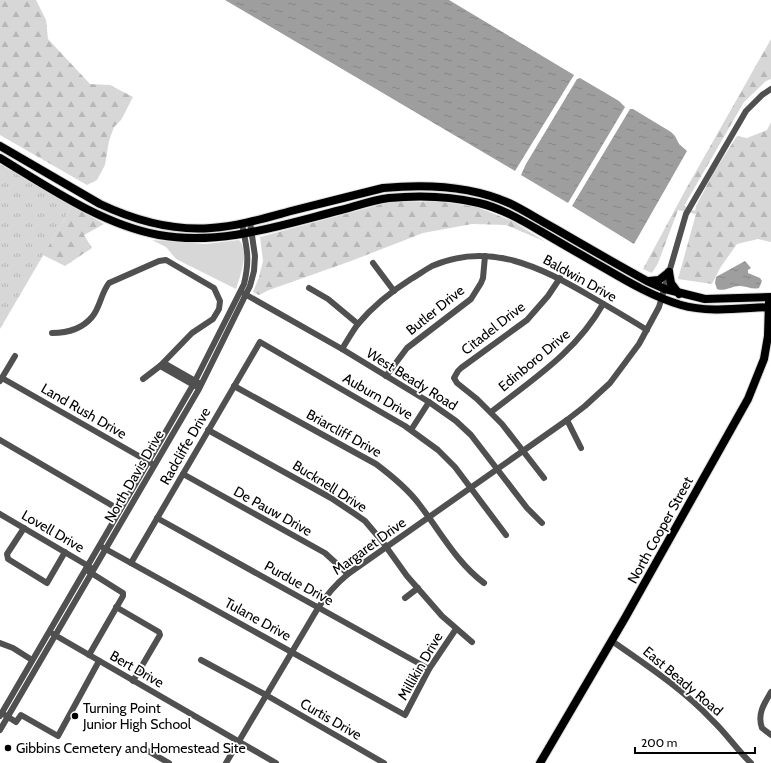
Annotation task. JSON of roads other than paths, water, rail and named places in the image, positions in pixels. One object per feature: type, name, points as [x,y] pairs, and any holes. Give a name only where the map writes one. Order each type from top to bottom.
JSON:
[{"type":"main road","points":[[0,146],[113,210],[147,222],[177,227],[211,228],[246,223],[383,188],[431,185],[480,193],[508,202],[647,281],[679,294],[705,299],[770,297]]},
{"type":"main road","points":[[0,158],[88,209],[120,225],[153,234],[181,238],[200,239],[248,233],[387,199],[420,196],[450,197],[482,204],[517,218],[639,288],[682,305],[700,309],[770,308]]},
{"type":"main road","points":[[62,194],[67,185]]},
{"type":"main road","points":[[647,281],[659,280],[669,272],[672,283],[679,294]]},
{"type":"main road","name":"North Cooper Street","points":[[540,763],[612,641],[748,399],[764,359],[768,336],[770,297]]},
{"type":"street","name":"Margaret Drive","points":[[226,763],[328,592],[348,574],[567,420],[610,383],[639,344],[659,307],[686,214],[746,112],[762,95],[771,89]]},
{"type":"street","name":"North Davis Drive","points":[[0,730],[2,715],[32,660],[86,567],[102,547],[198,385],[243,293],[248,270],[248,233],[246,223]]},
{"type":"street","name":"Baldwin Drive","points":[[342,349],[358,324],[380,302],[394,291],[431,267],[461,258],[485,256],[495,256],[520,261],[560,278],[647,330]]},
{"type":"street","name":"Butler Drive","points":[[386,376],[407,348],[471,299],[483,278],[485,256]]},
{"type":"street","points":[[52,333],[73,330],[92,317],[105,288],[109,283],[166,260],[214,288],[220,301],[219,309],[213,319],[192,333],[162,364],[143,379]]},
{"type":"street","points":[[373,263],[394,291]]},
{"type":"street","name":"Citadel Drive","points":[[490,412],[456,383],[454,378],[455,376],[461,368],[527,320],[548,296],[560,278]]},
{"type":"street","points":[[309,288],[328,299],[358,324]]},
{"type":"street","name":"West Beady Road","points":[[243,293],[342,349],[456,420],[471,435],[527,508],[542,523]]},
{"type":"street","name":"Edinboro Drive","points":[[490,412],[563,355],[588,328],[603,304]]},
{"type":"street","name":"Radcliffe Drive","points":[[131,563],[260,342]]},
{"type":"street","name":"Auburn Drive","points":[[260,342],[412,430],[438,450],[455,467],[506,535]]},
{"type":"street","points":[[1,380],[15,356]]},
{"type":"street","points":[[162,364],[198,385]]},
{"type":"street","name":"Land Rush Drive","points":[[1,380],[151,463]]},
{"type":"street","name":"Briarcliff Drive","points":[[234,386],[376,464],[394,478],[408,491],[467,568],[484,583]]},
{"type":"street","points":[[412,430],[429,402]]},
{"type":"street","points":[[490,412],[502,424],[544,478]]},
{"type":"street","points":[[567,420],[581,448]]},
{"type":"street","name":"Bucknell Drive","points":[[208,430],[344,506],[364,521],[442,616],[472,642]]},
{"type":"street","points":[[0,440],[120,510]]},
{"type":"street","name":"North Davis Drive","points":[[2,715],[56,635],[92,571],[120,510],[151,463]]},
{"type":"street","name":"De Pauw Drive","points":[[183,474],[325,553],[348,574]]},
{"type":"street","name":"Lovell Drive","points":[[0,514],[65,552],[122,591],[123,596],[116,607]]},
{"type":"street","name":"Purdue Drive","points":[[157,518],[429,669]]},
{"type":"street","points":[[24,528],[7,554],[8,559],[47,583],[65,552]]},
{"type":"street","name":"Tulane Drive","points":[[102,547],[405,715]]},
{"type":"street","points":[[405,598],[418,588]]},
{"type":"street","points":[[89,655],[116,607],[159,632],[160,635],[158,639],[133,681]]},
{"type":"street","name":"Millikin Drive","points":[[405,715],[429,669],[456,629]]},
{"type":"street","name":"Bert Drive","points":[[49,632],[276,763]]},
{"type":"street","name":"East Beady Road","points":[[612,641],[672,684],[712,719],[751,763]]},
{"type":"street","points":[[0,643],[12,648],[32,660]]},
{"type":"street","name":"Curtis Drive","points":[[201,660],[266,695],[384,763]]},
{"type":"street","points":[[2,715],[16,722],[21,715],[58,736],[100,661]]},
{"type":"street","points":[[771,692],[761,709],[760,717],[763,729],[771,734]]},
{"type":"street","points":[[148,751],[169,763]]},
{"type":"water","points":[[225,0],[449,0],[574,75],[515,171]]},
{"type":"water","points":[[580,78],[619,101],[625,107],[568,203],[521,175],[526,164],[577,79]]},
{"type":"water","points":[[630,109],[633,109],[671,132],[679,144],[687,151],[634,244],[572,206]]},
{"type":"water","points":[[745,261],[751,268],[748,270],[748,273],[760,278],[762,281],[759,288],[754,289],[740,286],[723,290],[717,289],[715,283],[716,277]]},
{"type":"place","name":"Turning Point Junior High School","points":[[75,716]]},
{"type":"place","name":"Gibbins Cemetery and Homestead Site","points":[[8,748]]}]
